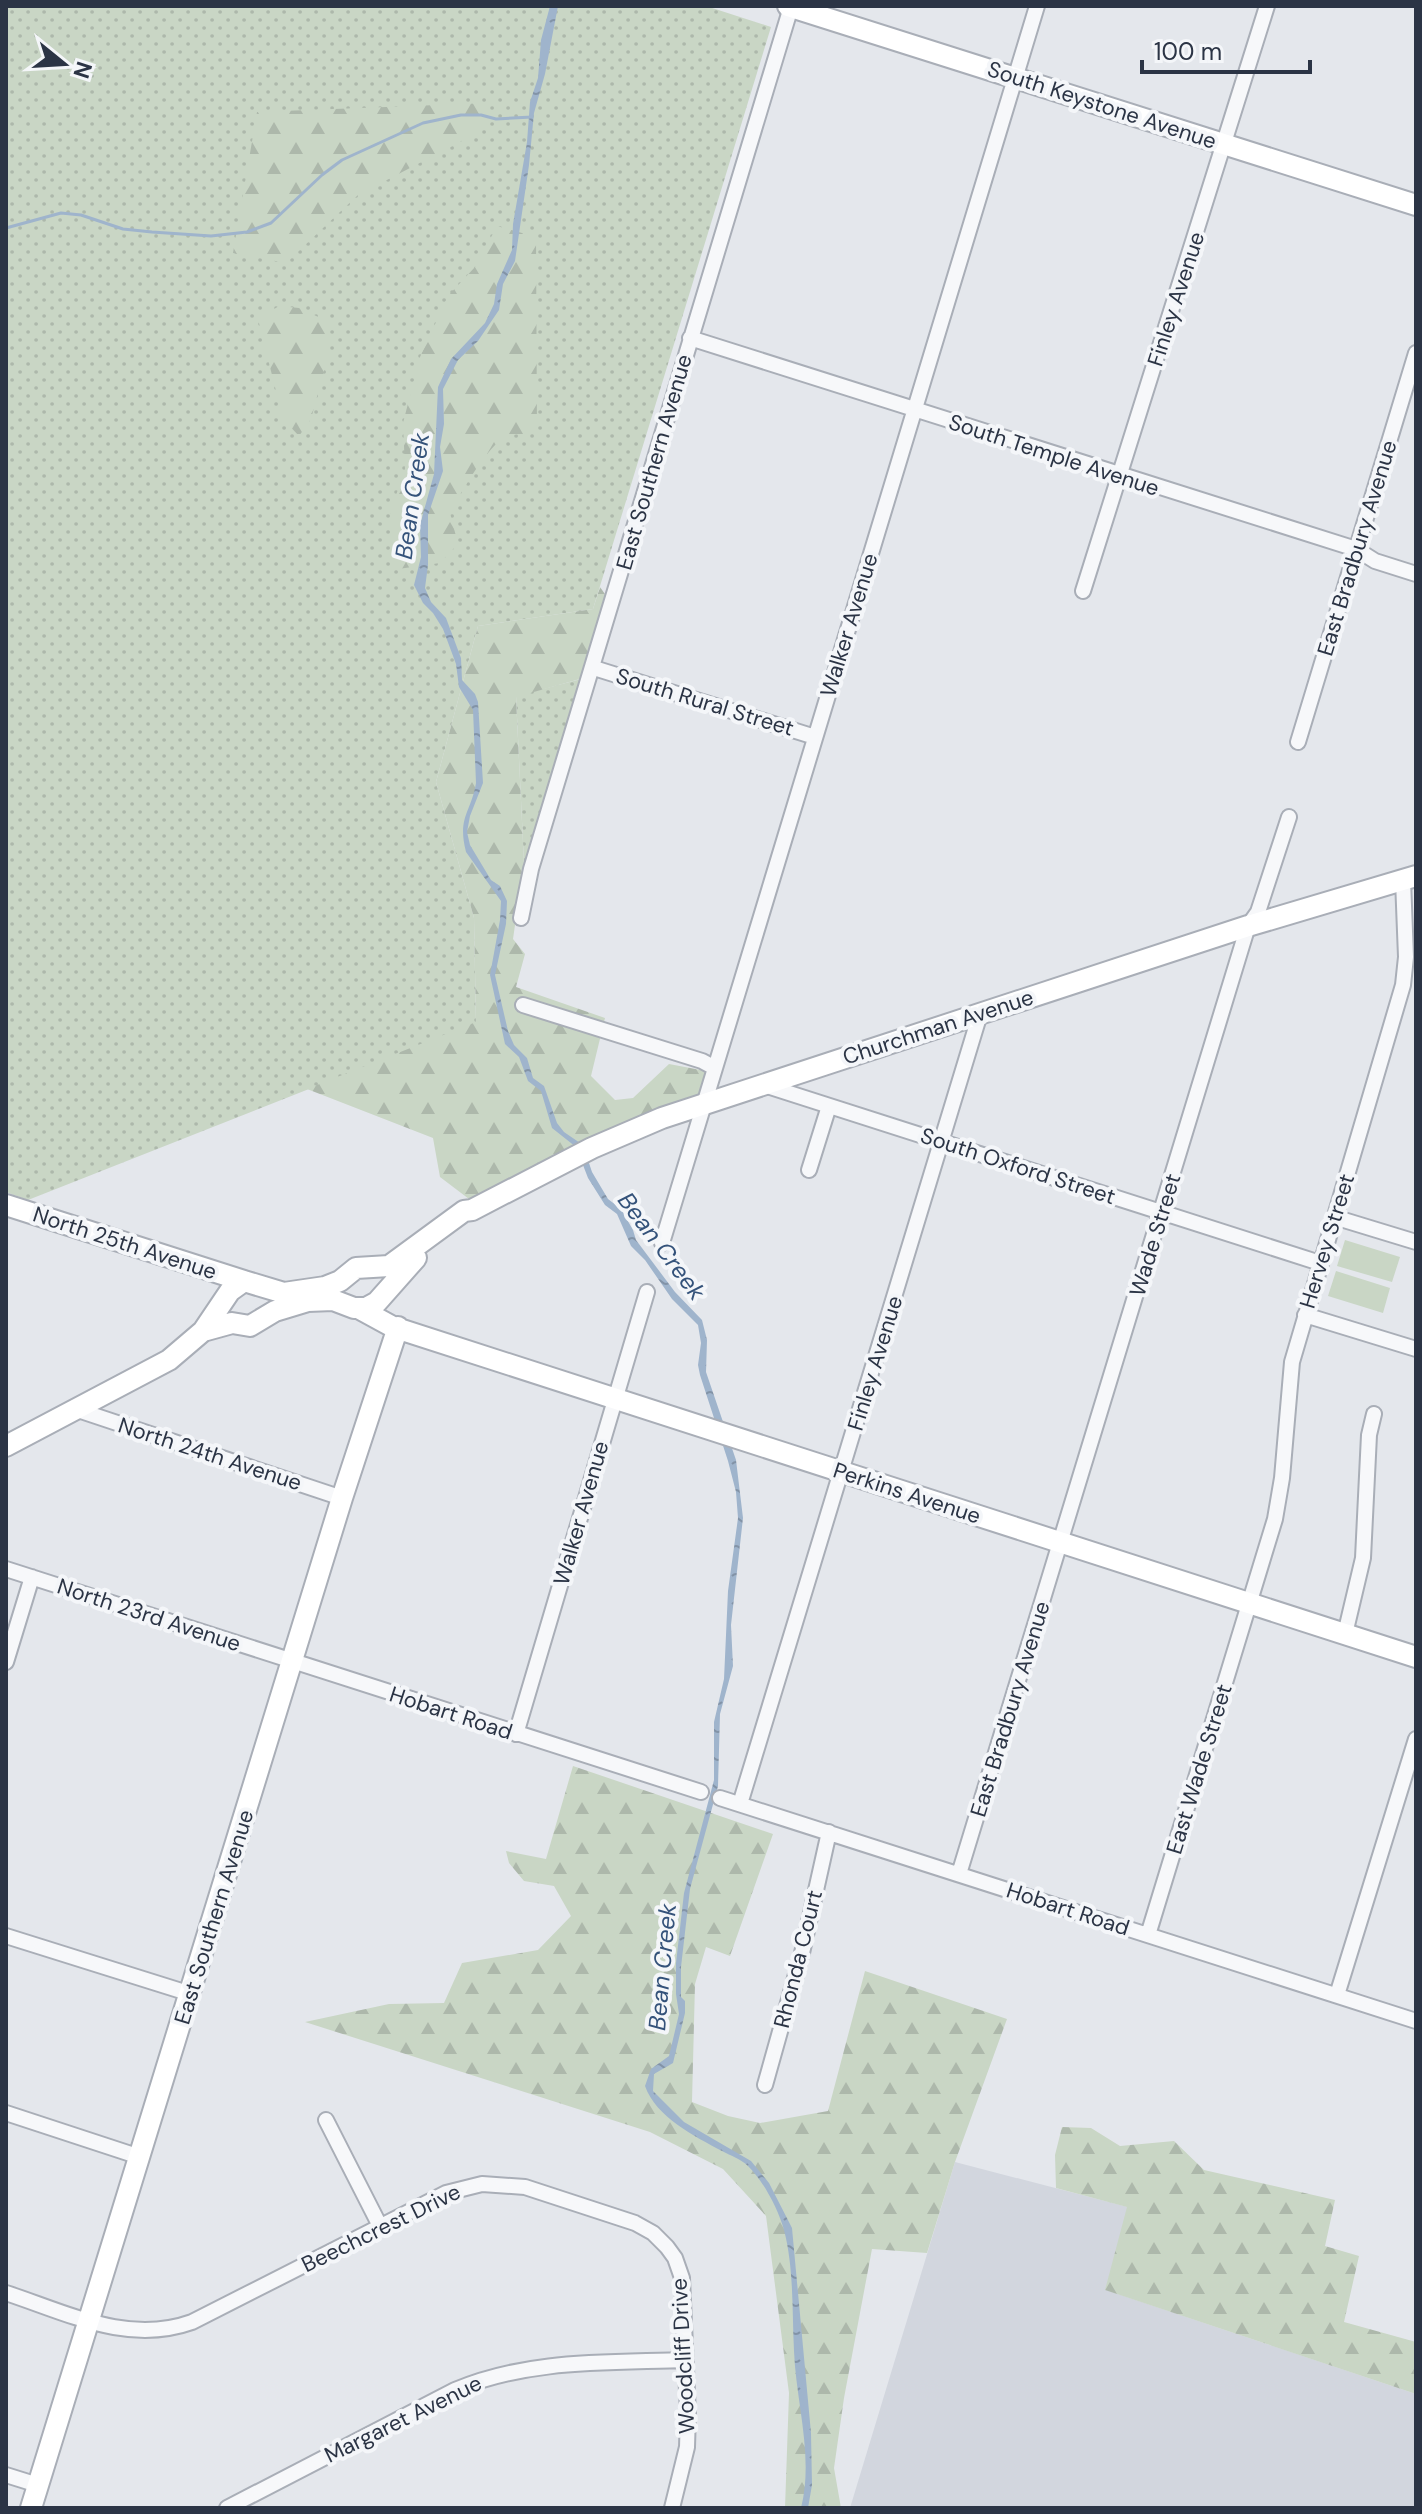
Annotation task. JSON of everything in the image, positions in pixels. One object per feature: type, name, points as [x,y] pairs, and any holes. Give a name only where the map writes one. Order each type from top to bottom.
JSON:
[{"type":"street","name":"South Keystone Avenue","points":[[790,6],[1416,205]]},
{"type":"street","name":"East Southern Avenue","points":[[521,918],[531,869],[594,668],[790,6]]},
{"type":"street","name":"Walker Avenue","points":[[662,1243],[1037,6]]},
{"type":"street","name":"Finley Avenue","points":[[1083,591],[1267,6]]},
{"type":"street","name":"South Temple Avenue","points":[[690,338],[1356,549],[1375,561],[1416,574]]},
{"type":"street","name":"East Bradbury Avenue","points":[[1298,742],[1416,353]]},
{"type":"street","name":"South Rural Street","points":[[594,668],[815,737]]},
{"type":"street","points":[[1248,926],[1258,912],[1289,817]]},
{"type":"street","name":"Churchman Avenue","points":[[352,1306],[372,1305],[424,1249],[472,1210],[592,1148],[662,1118],[1248,926],[1410,878]]},
{"type":"street","name":"Hervey Street","points":[[1250,1603],[1278,1508],[1289,1374],[1403,985],[1410,878]]},
{"type":"street","name":"Wade Street","points":[[1060,1544],[1248,926]]},
{"type":"street","points":[[523,1005],[702,1061],[715,1068]]},
{"type":"street","name":"Finley Avenue","points":[[740,1804],[980,1014]]},
{"type":"street","name":"South Oxford Street","points":[[762,1085],[1320,1263]]},
{"type":"street","points":[[809,1170],[829,1106]]},
{"type":"street","name":"North 25th Avenue","points":[[6,1205],[244,1281]]},
{"type":"street","name":"Churchman Avenue","points":[[244,1281],[284,1293],[308,1291],[340,1281],[356,1268],[389,1266],[448,1221],[464,1211],[472,1210]]},
{"type":"street","points":[[1334,1217],[1416,1242]]},
{"type":"street","points":[[369,1269],[381,1278],[382,1295],[398,1327]]},
{"type":"street","points":[[6,1446],[169,1360],[203,1331],[224,1298],[244,1281]]},
{"type":"street","points":[[340,1281],[340,1292],[352,1306]]},
{"type":"street","name":"Walker Avenue","points":[[516,1734],[647,1292]]},
{"type":"street","points":[[224,1298],[228,1313],[239,1323]]},
{"type":"street","points":[[203,1331],[228,1323],[255,1325],[275,1311],[308,1301],[333,1300],[352,1306]]},
{"type":"street","name":"Perkins Avenue","points":[[352,1306],[393,1327],[614,1400],[1416,1657]]},
{"type":"street","points":[[1305,1315],[1416,1349]]},
{"type":"street","name":"East Southern Avenue","points":[[31,2508],[342,1498],[398,1327]]},
{"type":"street","name":"North 24th Avenue","points":[[78,1410],[342,1498]]},
{"type":"street","points":[[1345,1634],[1363,1558],[1369,1435],[1374,1414]]},
{"type":"street","name":"East Bradbury Avenue","points":[[959,1874],[1060,1544]]},
{"type":"street","name":"North 23rd Avenue","points":[[6,1569],[293,1662]]},
{"type":"street","points":[[6,1662],[32,1577]]},
{"type":"street","name":"East Wade Street","points":[[1148,1935],[1250,1603]]},
{"type":"street","name":"Hobart Road","points":[[293,1662],[701,1792]]},
{"type":"street","points":[[1337,1995],[1416,1739]]},
{"type":"street","name":"Hobart Road","points":[[720,1798],[1416,2021]]},
{"type":"street","name":"Rhonda Court","points":[[765,2085],[802,1953],[829,1832]]},
{"type":"street","points":[[6,1936],[191,1994]]},
{"type":"street","points":[[6,2113],[140,2157]]},
{"type":"street","points":[[326,2120],[380,2226]]},
{"type":"street","name":"Beechcrest Drive","points":[[6,2293],[121,2329],[142,2332],[183,2326],[451,2191],[482,2184],[535,2190],[635,2223],[653,2233],[670,2251]]},
{"type":"street","name":"Woodcliff Drive","points":[[670,2251],[682,2278],[687,2447],[672,2508]]},
{"type":"street","name":"Margaret Avenue","points":[[227,2508],[455,2390],[489,2377],[545,2366],[686,2360]]},
{"type":"street","points":[[6,2475],[38,2485]]},
{"type":"shaded area","points":[[955,2162],[1128,2207],[1106,2290],[1416,2394],[1416,2508],[850,2508]]},
{"type":"green space","points":[[6,6],[706,6],[771,27],[593,609],[478,626],[436,782],[474,918],[476,1023],[28,1200],[6,1192]]},
{"type":"green space","points":[[489,103],[490,122],[460,142],[358,195],[286,263],[233,253],[257,112]]},
{"type":"green space","points":[[497,226],[536,237],[537,434],[505,437],[482,460],[450,513],[458,544],[440,563],[398,569],[390,548],[391,510],[405,469],[403,423],[420,357],[448,296],[475,267]]},
{"type":"green space","points":[[279,306],[299,308],[327,321],[330,348],[311,419],[299,436],[283,419],[258,319]]},
{"type":"green space","points":[[600,587],[607,597],[587,677],[516,697],[524,863],[513,939],[525,954],[516,987],[605,1018],[591,1076],[615,1100],[633,1098],[669,1064],[706,1071],[699,1098],[469,1199],[440,1177],[433,1138],[307,1089],[476,1022],[474,918],[436,782],[478,626],[593,609]]},
{"type":"green space","points":[[581,679],[528,865],[524,863],[516,696]]},
{"type":"green space","points":[[1345,1240],[1400,1257],[1392,1282],[1337,1266]]},
{"type":"green space","points":[[1336,1271],[1390,1288],[1383,1313],[1328,1296]]},
{"type":"green space","points":[[573,1766],[773,1834],[730,1956],[706,1947],[695,1984],[692,2102],[728,2116],[760,2123],[828,2111],[865,1971],[1007,2019],[955,2162],[927,2253],[872,2249],[834,2468],[841,2508],[785,2508],[789,2393],[766,2216],[723,2169],[650,2132],[305,2022],[389,2004],[444,2003],[462,1963],[538,1950],[571,1916],[554,1886],[524,1881],[509,1863],[506,1851],[546,1859]]},
{"type":"green space","points":[[1062,2127],[1091,2128],[1120,2146],[1174,2141],[1204,2170],[1335,2200],[1325,2246],[1359,2256],[1344,2322],[1416,2342],[1416,2394],[1105,2290],[1127,2207],[1056,2188],[1055,2155]]},
{"type":"water","name":"Bean Creek","points":[[550,6],[558,6],[534,113],[515,261],[503,284],[499,310],[478,341],[458,360],[443,389],[444,424],[440,447],[443,471],[428,515],[425,588],[431,602],[446,618],[461,658],[462,680],[478,702],[483,783],[467,832],[470,845],[491,880],[500,886],[507,901],[506,924],[495,975],[508,1031],[514,1045],[527,1058],[533,1078],[544,1086],[557,1123],[583,1145],[592,1172],[608,1199],[621,1209],[636,1240],[675,1292],[702,1320],[707,1340],[706,1372],[736,1460],[743,1518],[731,1625],[733,1666],[720,1714],[718,1786],[690,1889],[681,1967],[681,1997],[685,2001],[685,2013],[673,2063],[654,2074],[653,2091],[684,2122],[751,2161],[769,2183],[792,2228],[811,2433],[812,2485],[808,2508],[801,2508],[805,2489],[805,2450],[795,2371],[790,2259],[781,2222],[765,2188],[748,2166],[677,2124],[658,2107],[645,2086],[651,2069],[669,2056],[679,2014],[676,1963],[684,1893],[714,1780],[714,1722],[724,1679],[728,1591],[738,1518],[736,1492],[700,1375],[698,1325],[672,1299],[645,1260],[631,1246],[617,1214],[605,1205],[588,1178],[576,1147],[552,1128],[541,1091],[528,1081],[519,1057],[505,1044],[490,975],[501,901],[466,852],[463,831],[476,783],[473,710],[459,687],[456,664],[443,629],[414,585],[421,557],[420,525],[434,474],[438,387],[451,359],[485,323],[512,250],[530,102],[538,78],[541,40]]},
{"type":"waterway","points":[[6,228],[61,213],[81,215],[123,229],[152,232],[211,236],[247,232],[271,223],[342,160],[423,123],[461,115],[496,119],[532,117]]}]
